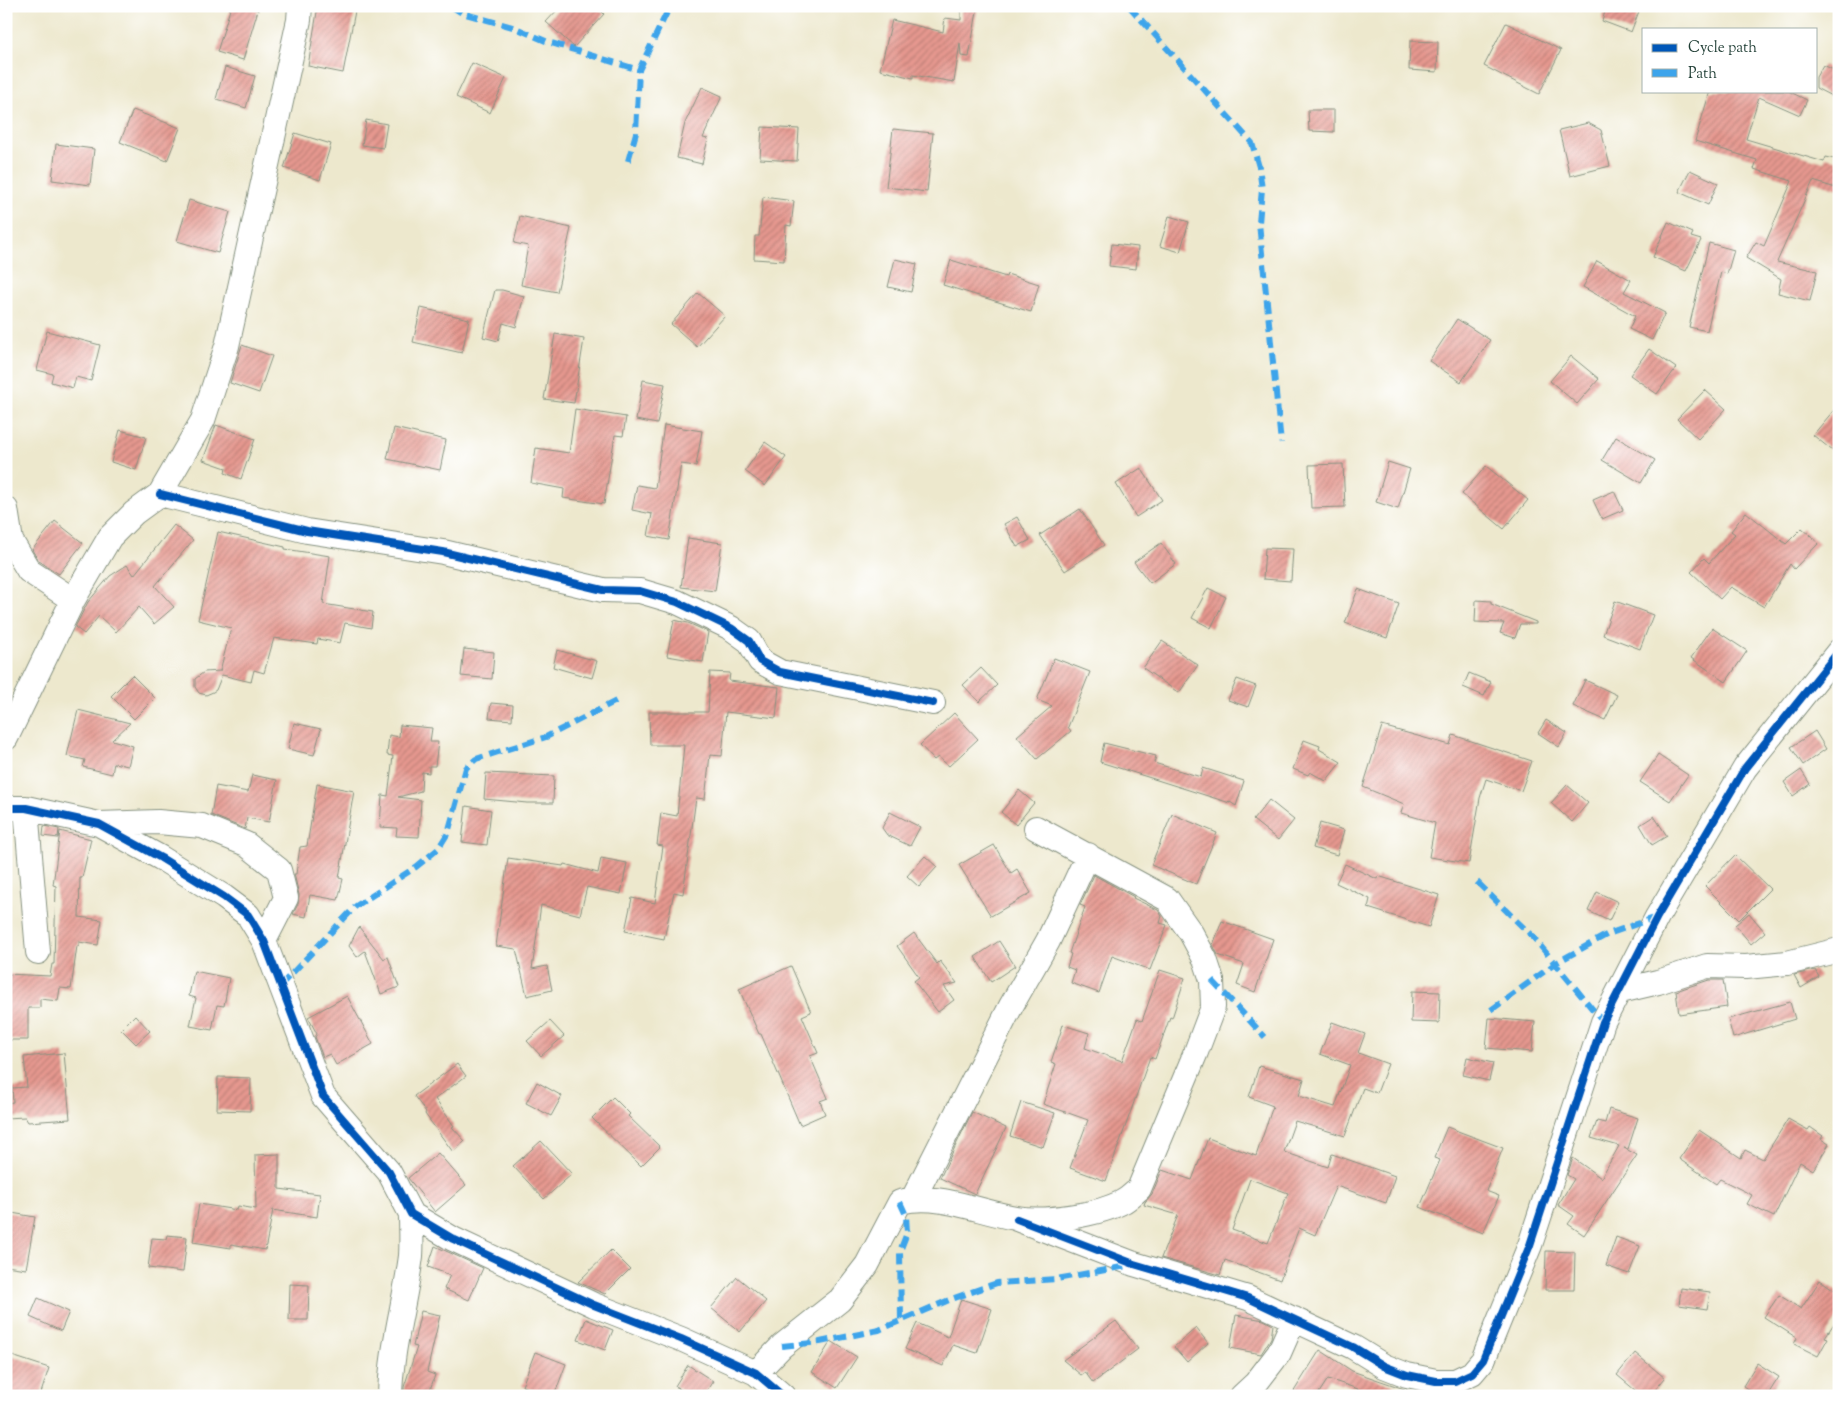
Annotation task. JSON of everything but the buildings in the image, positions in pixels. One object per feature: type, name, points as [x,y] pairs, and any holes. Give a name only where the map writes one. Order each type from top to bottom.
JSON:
[{"type":"street","points":[[6,738],[73,600],[110,537],[134,514],[160,494],[203,420],[228,346],[299,20],[300,6]]},
{"type":"street","points":[[160,494],[307,531],[443,552],[603,590],[640,591],[677,602],[731,628],[749,641],[760,661],[780,672],[933,703]]},
{"type":"street","points":[[6,509],[11,541],[29,571],[73,600]]},
{"type":"street","points":[[756,1373],[782,1346],[840,1300],[866,1265],[900,1202],[913,1199],[959,1204],[1018,1219],[1134,1264],[1248,1298],[1353,1347],[1384,1366],[1407,1375],[1436,1381],[1455,1381],[1472,1373],[1483,1360],[1530,1245],[1603,1022],[1657,917],[1745,768],[1839,652]]},
{"type":"street","points":[[38,952],[16,808],[99,824],[158,822],[202,826],[246,844],[279,870],[286,898],[264,941]]},
{"type":"street","points":[[99,824],[161,858],[224,897],[248,915],[264,941],[323,1096],[389,1172],[410,1214],[411,1254],[390,1380],[390,1396]]},
{"type":"street","points":[[1018,1219],[1061,1218],[1096,1212],[1125,1201],[1139,1189],[1213,1007],[1212,980],[1205,959],[1191,933],[1167,899],[1036,828]]},
{"type":"street","points":[[913,1199],[1011,1006],[1048,941],[1088,855]]},
{"type":"street","points":[[1620,991],[1658,982],[1707,966],[1787,963],[1839,950]]},
{"type":"street","points":[[410,1214],[453,1239],[594,1305],[681,1339],[756,1373],[783,1396]]},
{"type":"street","points":[[1242,1396],[1256,1383],[1279,1354],[1294,1319]]},
{"type":"marked path","points":[[451,6],[462,13],[516,28],[548,42],[639,70]]},
{"type":"marked path","points":[[628,161],[636,133],[639,70],[670,6]]},
{"type":"marked path","points":[[1129,6],[1252,143],[1259,167],[1262,189],[1259,223],[1281,443]]},
{"type":"marked path","points":[[280,986],[356,906],[416,867],[438,849],[448,833],[466,768],[476,759],[546,737],[620,699]]},
{"type":"marked path","points":[[1477,882],[1534,938],[1603,1022]]},
{"type":"marked path","points":[[1491,1010],[1556,963],[1608,934],[1657,917]]},
{"type":"marked path","points":[[1212,980],[1265,1037]]},
{"type":"marked path","points":[[900,1202],[906,1215],[907,1233],[900,1251],[901,1322]]},
{"type":"marked path","points":[[782,1346],[820,1342],[879,1330],[949,1300],[997,1283],[1057,1279],[1132,1265]]},
{"type":"cycle path","points":[[160,494],[307,531],[443,552],[603,590],[640,591],[677,602],[731,628],[749,641],[760,661],[780,672],[933,703]]},
{"type":"cycle path","points":[[1017,1219],[1134,1264],[1248,1298],[1353,1347],[1384,1366],[1407,1375],[1436,1381],[1455,1381],[1472,1373],[1483,1360],[1530,1245],[1603,1022],[1657,917],[1745,768],[1839,651]]},
{"type":"cycle path","points":[[6,808],[26,808],[99,824],[161,858],[224,897],[248,915],[264,941],[323,1096],[389,1172],[411,1214],[453,1239],[594,1305],[681,1339],[756,1373],[783,1396]]}]
